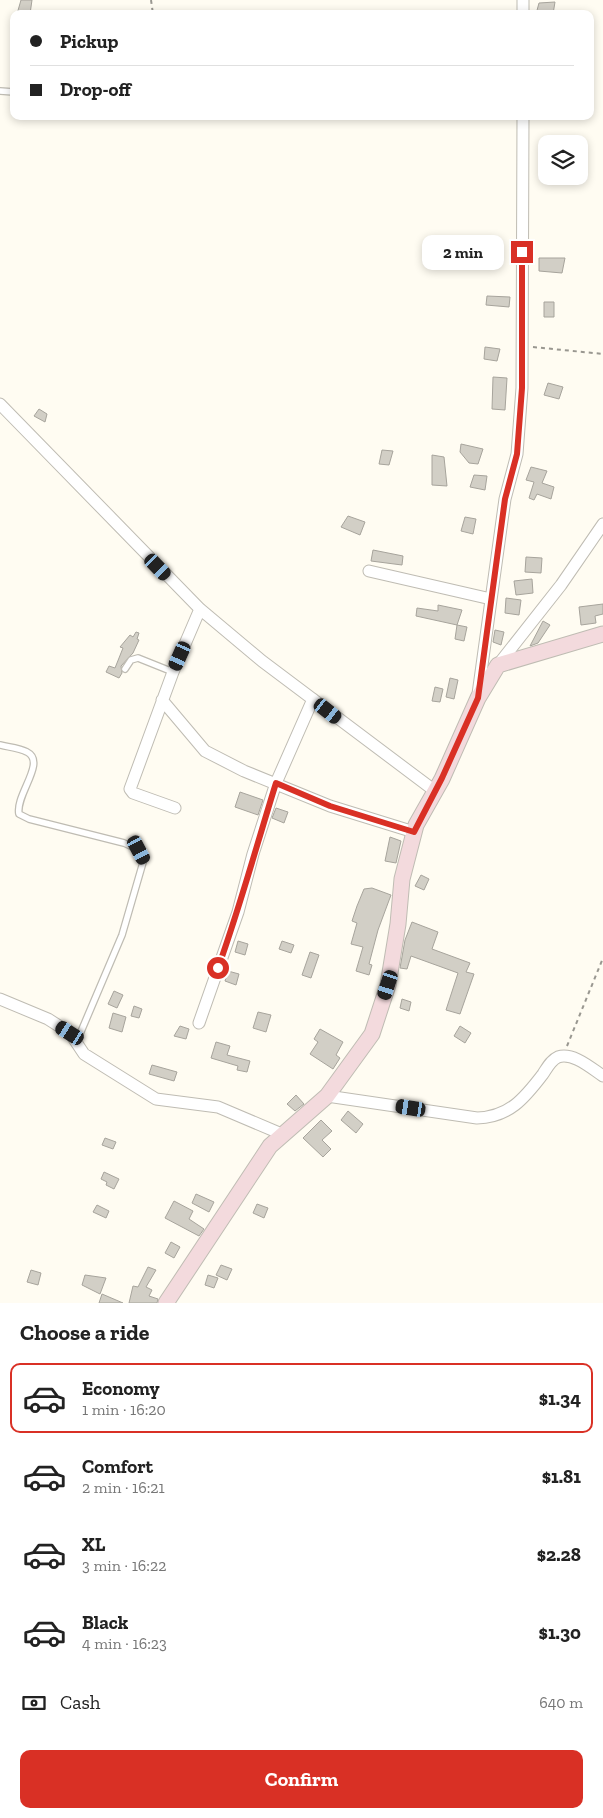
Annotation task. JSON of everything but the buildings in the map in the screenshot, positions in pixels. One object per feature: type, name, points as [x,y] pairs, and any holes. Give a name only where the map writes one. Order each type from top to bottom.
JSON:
[{"type":"street","points":[[478,698],[505,499],[517,454],[522,388],[523,120]]},
{"type":"street","points":[[0,404],[200,609],[262,661],[434,791]]},
{"type":"street","points":[[166,1303],[270,1146],[327,1096],[372,1034],[385,993],[398,924],[402,879],[414,832],[478,698],[498,665],[562,585],[603,524]]},
{"type":"street","points":[[369,571],[491,599]]},
{"type":"street","points":[[175,808],[133,794],[130,789],[162,700],[200,609]]},
{"type":"street","points":[[498,665],[603,634]]},
{"type":"street","points":[[199,1023],[238,912],[253,854],[276,783],[313,698]]},
{"type":"street","points":[[162,700],[205,751],[244,771],[330,806],[414,832]]},
{"type":"street","points":[[0,999],[48,1019],[70,1033],[84,1054],[156,1099],[218,1107],[284,1135]]},
{"type":"street","points":[[327,1096],[477,1118],[495,1118],[509,1110],[531,1090],[555,1058],[563,1055],[579,1060],[603,1076]]},
{"type":"lane","points":[[125,668],[131,660],[138,658],[173,672]]},
{"type":"lane","points":[[0,745],[28,752],[34,759],[35,768],[18,805],[19,814],[29,819],[124,843],[139,850],[144,859],[122,935],[77,1041]]},
{"type":"path","points":[[522,346],[603,354]]},
{"type":"path","points":[[563,1055],[603,958]]},
{"type":"path","points":[[599,969],[603,970]]},
{"type":"route","points":[[218,968],[238,912],[253,854],[276,783],[330,806],[414,832],[442,778],[478,698],[505,499],[517,454],[522,388],[522,252]]}]
